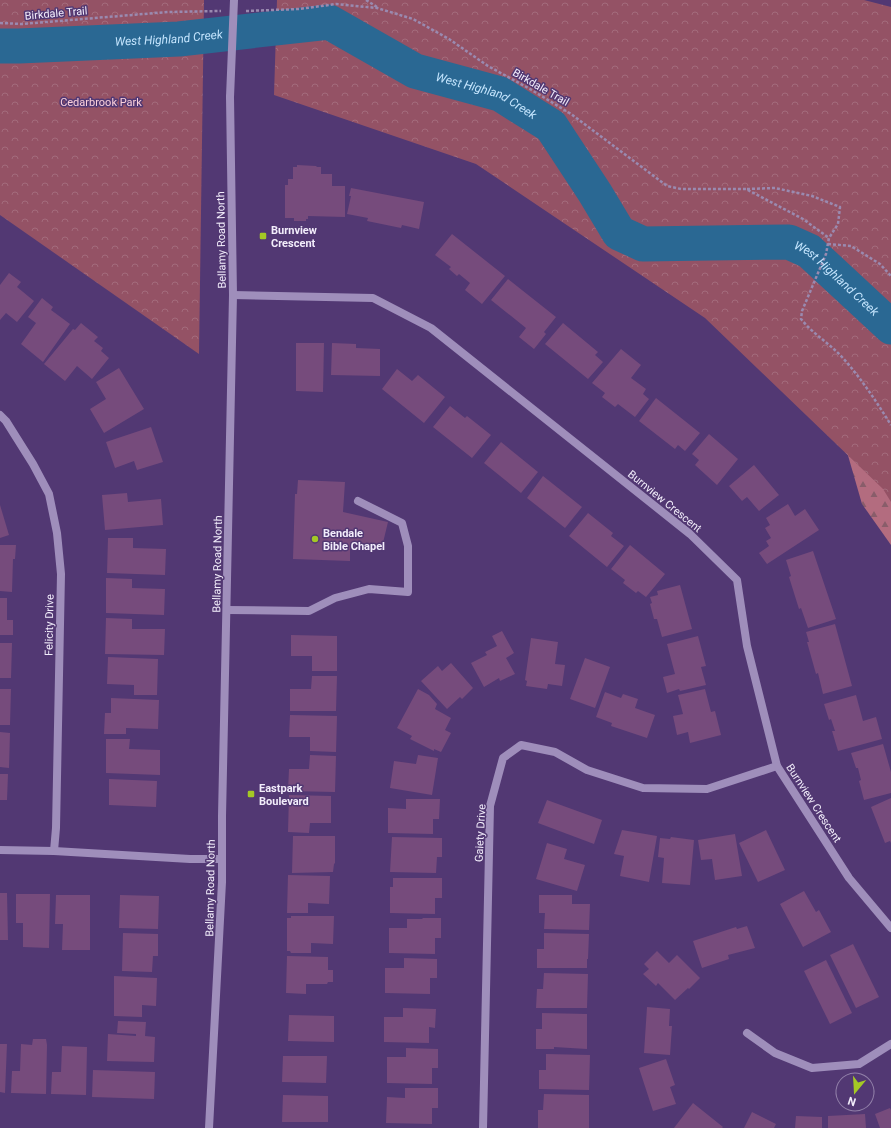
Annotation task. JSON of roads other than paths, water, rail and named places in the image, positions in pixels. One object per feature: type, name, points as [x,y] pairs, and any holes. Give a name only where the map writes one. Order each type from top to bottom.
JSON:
[{"type":"street","name":"Bellamy Road North","points":[[209,1128],[222,882],[233,295],[230,98],[234,0]]},
{"type":"street","name":"Burnview Crescent","points":[[233,295],[373,298],[431,328],[690,534],[737,580],[747,646],[777,766],[849,878],[891,928]]},
{"type":"street","name":"Felicity Drive","points":[[0,415],[6,421],[29,458],[49,494],[57,533],[61,574],[56,828],[54,851]]},
{"type":"street","points":[[227,610],[308,611],[335,598],[369,588],[408,592],[408,546],[402,523],[358,501]]},
{"type":"street","name":"Gaiety Drive","points":[[483,1128],[490,806],[504,758],[521,745],[555,752],[586,770],[643,788],[707,789],[777,766]]},
{"type":"street","points":[[0,850],[54,851],[190,859],[222,859]]},
{"type":"street","points":[[747,1033],[775,1053],[812,1068],[859,1064],[891,1044]]},
{"type":"waterway","name":"West Highland Creek","points":[[0,46],[179,39],[329,22],[415,71],[500,94],[551,126],[619,233],[643,244],[789,242],[809,251],[891,327]]},
{"type":"place","name":"Burnview Crescent","points":[[263,236]]},
{"type":"place","name":"Bendale Bible Chapel","points":[[315,539]]},
{"type":"place","name":"Eastpark Boulevard","points":[[251,794]]},
{"type":"park label","name":"Cedarbrook Park","points":[[101,102]]}]
